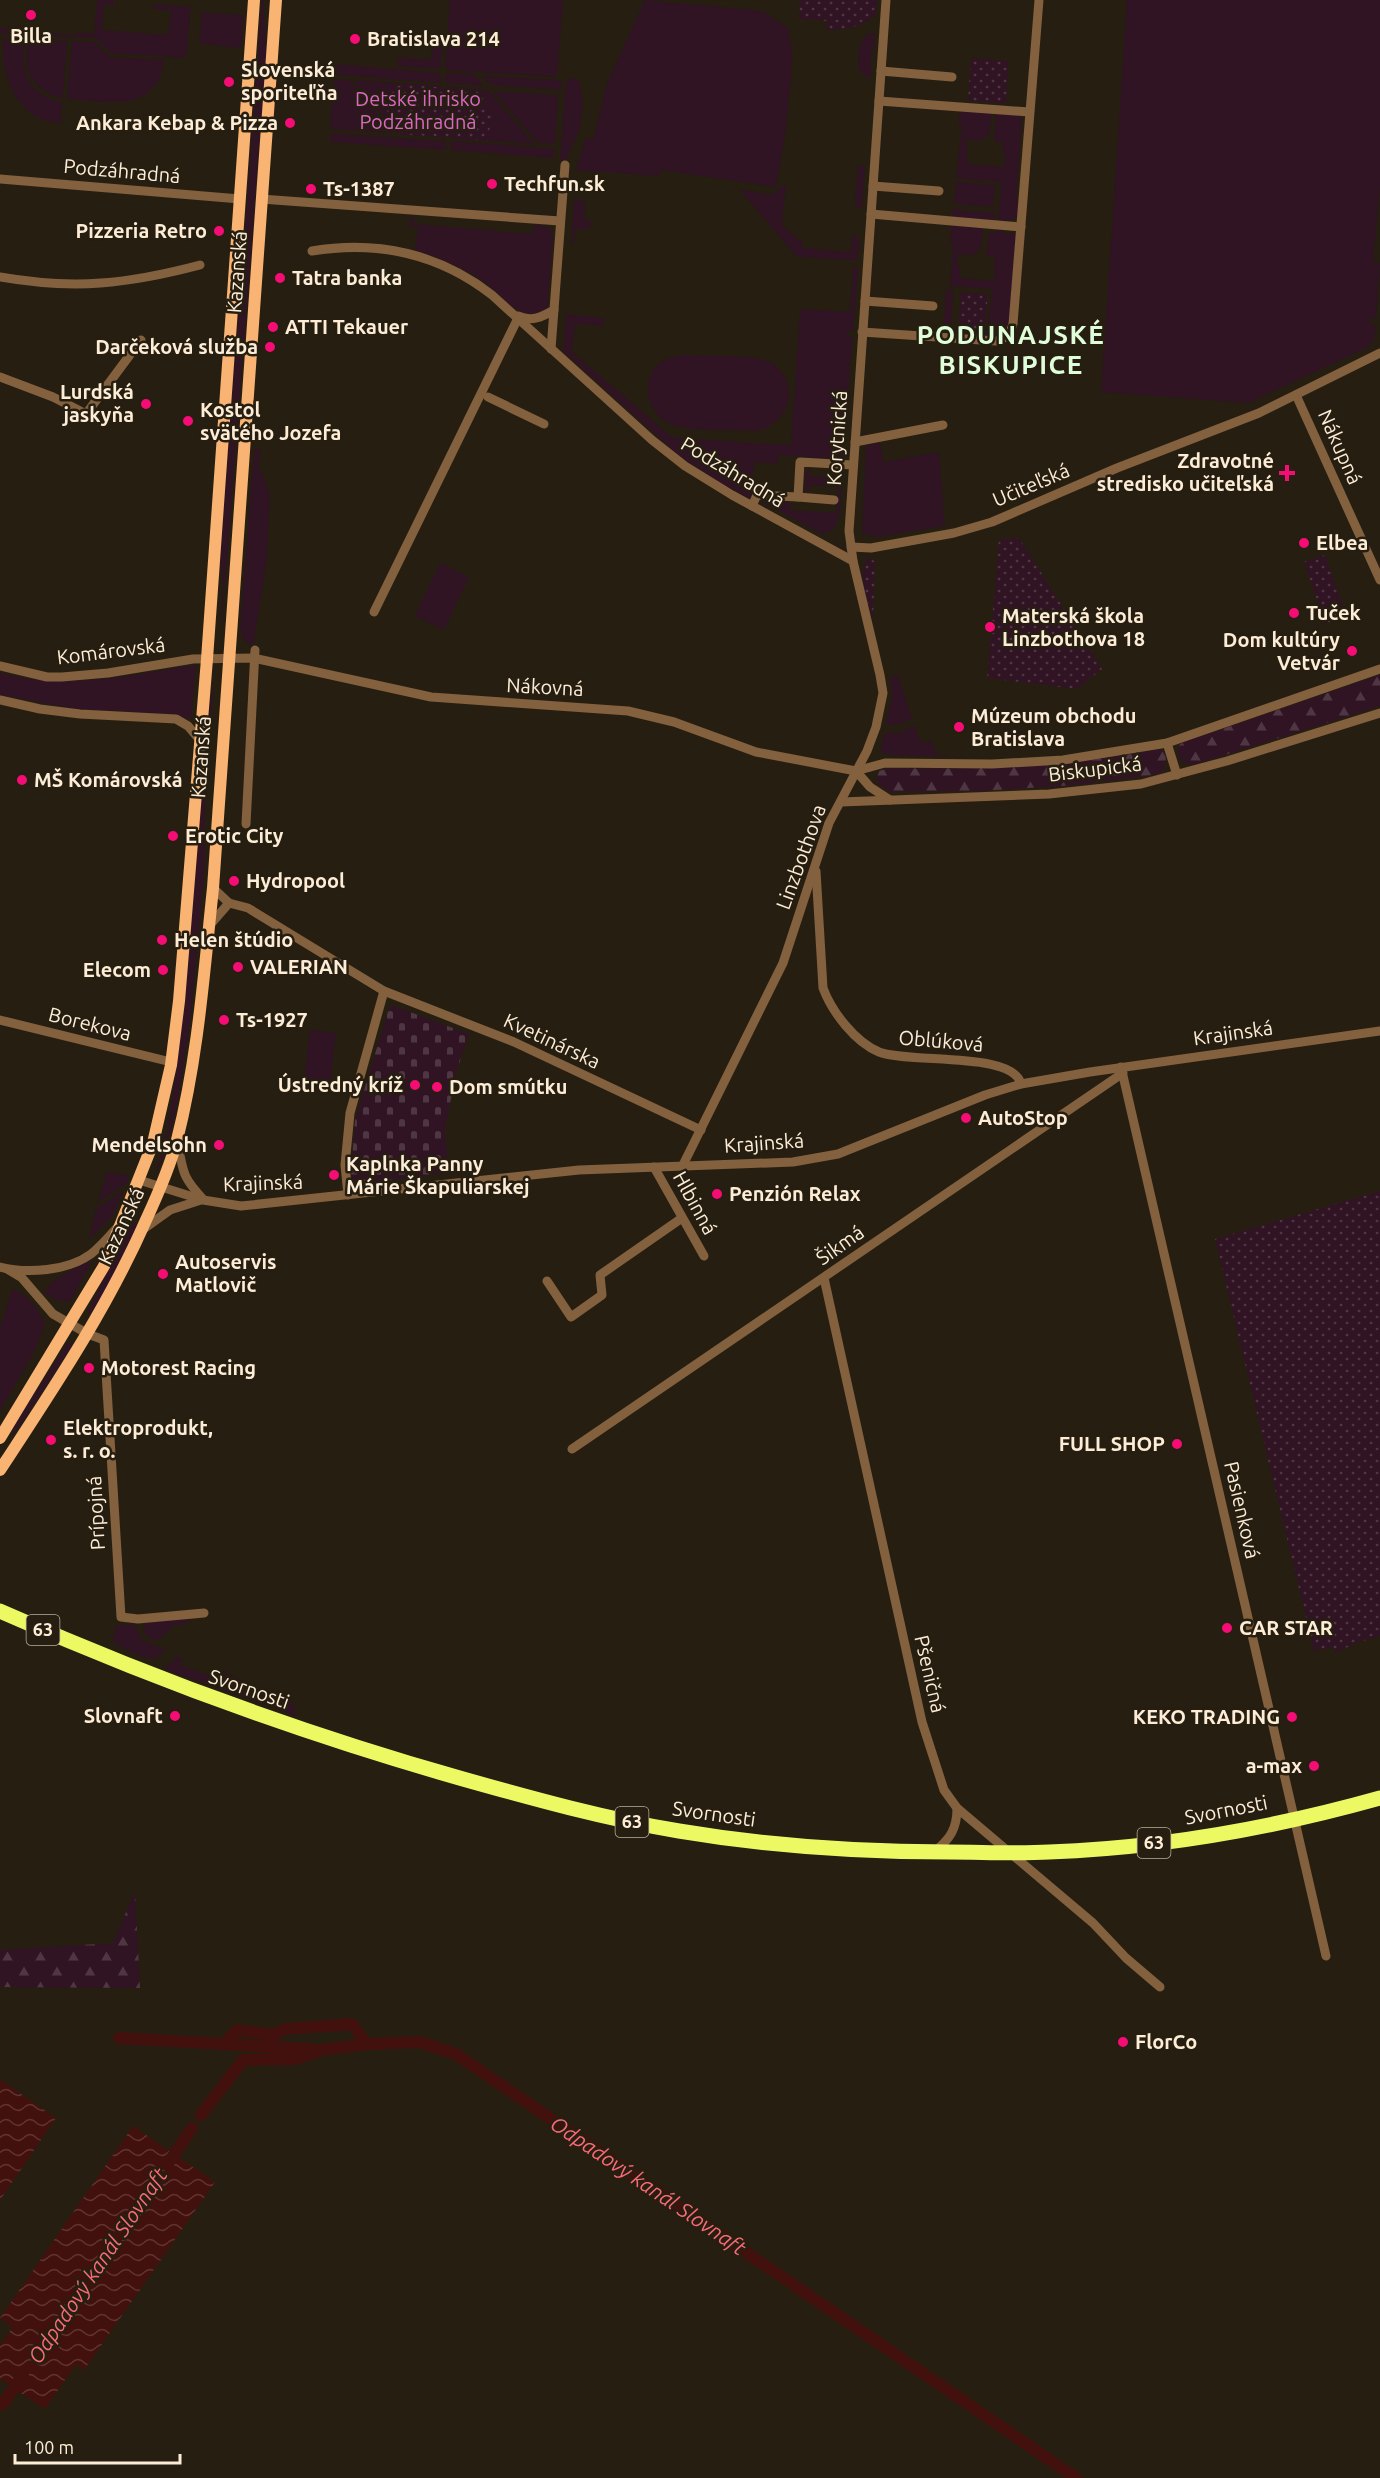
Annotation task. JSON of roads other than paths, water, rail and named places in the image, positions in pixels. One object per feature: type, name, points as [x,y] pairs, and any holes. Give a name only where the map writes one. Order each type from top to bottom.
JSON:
[{"type":"main road","name":"Kazanská","points":[[0,1438],[96,1282],[140,1180],[158,1125],[171,1062],[179,1001],[207,659],[254,0]]},
{"type":"main road","name":"Kazanská","points":[[0,1470],[88,1334],[115,1286],[161,1187],[177,1140],[199,1018],[213,888],[276,0]]},
{"type":"main road","name":"Svornosti","points":[[0,1611],[96,1653],[228,1705],[391,1759],[571,1808],[678,1831],[728,1838],[848,1851],[1048,1852],[1146,1844],[1210,1835],[1295,1818],[1380,1797]]},
{"type":"street","name":"Korytnická","points":[[851,547],[849,522],[886,0]]},
{"type":"street","points":[[862,332],[996,341],[1002,340],[1010,332],[1013,324],[1039,0]]},
{"type":"street","points":[[881,71],[952,77]]},
{"type":"street","points":[[879,101],[1029,112]]},
{"type":"street","points":[[551,349],[565,165]]},
{"type":"street","name":"Podzáhradná","points":[[0,179],[240,200]]},
{"type":"street","points":[[873,186],[939,191]]},
{"type":"street","points":[[261,199],[560,221]]},
{"type":"street","points":[[871,214],[1021,227]]},
{"type":"street","name":"Podzáhradná","points":[[312,251],[343,246],[365,246],[403,252],[429,259],[478,284],[669,454],[698,475],[854,561]]},
{"type":"street","points":[[0,277],[38,284],[105,285],[160,276],[200,265]]},
{"type":"street","points":[[865,301],[933,306]]},
{"type":"street","points":[[374,612],[516,317],[536,319],[554,310]]},
{"type":"street","points":[[0,377],[53,397],[86,414],[141,340]]},
{"type":"street","name":"Učiteľská","points":[[851,547],[871,548],[922,539],[992,522],[1117,468],[1241,421],[1380,353]]},
{"type":"street","name":"Nákupná","points":[[1296,395],[1380,580]]},
{"type":"street","points":[[488,398],[544,424]]},
{"type":"street","points":[[855,442],[943,425]]},
{"type":"street","points":[[798,498],[800,462],[853,465]]},
{"type":"street","points":[[752,506],[757,495],[834,500]]},
{"type":"street","name":"Linzbothova","points":[[683,1165],[783,963],[829,823],[867,750],[876,727],[882,693],[876,651],[851,547]]},
{"type":"street","points":[[246,824],[254,654]]},
{"type":"street","name":"Nákovná","points":[[228,657],[254,654],[431,697],[628,711],[674,722],[756,752],[856,771]]},
{"type":"street","name":"Komárovská","points":[[0,666],[47,677],[62,677],[108,673],[193,659],[228,657]]},
{"type":"street","name":"Biskupická","points":[[856,771],[885,763],[992,764],[1063,760],[1167,743],[1380,669]]},
{"type":"street","points":[[0,700],[40,709],[80,714],[176,719],[184,723],[200,741]]},
{"type":"street","name":"Biskupická","points":[[841,802],[1049,794],[1129,785],[1177,775],[1380,713]]},
{"type":"street","points":[[1167,743],[1177,775]]},
{"type":"street","points":[[856,771],[870,787],[890,800]]},
{"type":"street","name":"Oblúková","points":[[816,865],[823,988],[830,1004],[857,1037],[876,1051],[892,1056],[972,1062],[1002,1067],[1014,1072],[1021,1084]]},
{"type":"street","name":"Kvetinárska","points":[[213,888],[229,903],[248,908],[384,991],[514,1042],[701,1130]]},
{"type":"street","points":[[209,926],[229,903]]},
{"type":"street","points":[[348,1195],[345,1165],[350,1113],[384,991]]},
{"type":"street","name":"Borekova","points":[[0,1020],[171,1062]]},
{"type":"street","name":"Krajinská","points":[[140,1180],[203,1200],[241,1206],[579,1170],[793,1162],[838,1154],[985,1095],[1021,1084],[1380,1031]]},
{"type":"street","name":"Šikmá","points":[[572,1449],[824,1278],[1122,1070]]},
{"type":"street","name":"Pasienková","points":[[1122,1070],[1326,1956]]},
{"type":"street","points":[[177,1140],[182,1170],[190,1185],[203,1200]]},
{"type":"street","name":"Hlbinná","points":[[654,1167],[704,1256]]},
{"type":"street","points":[[142,1230],[170,1210],[190,1202],[203,1200]]},
{"type":"street","points":[[547,1281],[571,1317],[602,1295],[600,1275],[682,1218]]},
{"type":"street","points":[[4,1268],[41,1270],[71,1264],[91,1254],[123,1222]]},
{"type":"street","points":[[4,1268],[22,1278],[53,1314],[88,1334]]},
{"type":"street","name":"Pšeničná","points":[[824,1278],[922,1722],[944,1790],[957,1808],[1093,1923],[1126,1958],[1160,1987]]},
{"type":"street","name":"Prípojná","points":[[88,1334],[104,1340],[121,1617],[138,1619],[204,1613]]},
{"type":"street","points":[[933,1852],[950,1839],[957,1821],[957,1808]]},
{"type":"water","points":[[1,2080],[56,2118],[0,2200],[0,2082]]},
{"type":"water","points":[[133,2126],[215,2182],[84,2370],[76,2364],[45,2409],[0,2379],[0,2345],[13,2327],[0,2318]]},
{"type":"waterway","points":[[225,2044],[237,2030],[274,2035],[285,2029],[352,2024],[367,2044]]},
{"type":"waterway","points":[[119,2038],[312,2049]]},
{"type":"waterway","name":"Odpadový kanál Slovnaft","points":[[201,2115],[243,2060],[295,2059],[321,2050],[367,2044],[419,2042],[456,2054],[1076,2478]]},
{"type":"waterway","name":"Odpadový kanál Slovnaft","points":[[167,2165],[192,2128]]},
{"type":"waterway","name":"Odpadový kanál Slovnaft","points":[[3,2404],[23,2375]]},
{"type":"place","name":"Billa","points":[[31,15]]},
{"type":"place","name":"Bratislava 214","points":[[355,39]]},
{"type":"place","name":"Slovenská sporiteľňa","points":[[229,82]]},
{"type":"place","name":"Ankara Kebap & Pizza","points":[[290,123]]},
{"type":"place","name":"Techfun.sk","points":[[492,184]]},
{"type":"place","name":"Ts-1387","points":[[311,189]]},
{"type":"place","name":"Pizzeria Retro","points":[[219,231]]},
{"type":"place","name":"Tatra banka","points":[[280,278]]},
{"type":"place","name":"ATTI Tekauer","points":[[273,327]]},
{"type":"place","name":"Darčeková služba","points":[[270,347]]},
{"type":"place","name":"Lurdská jaskyňa","points":[[146,404]]},
{"type":"place","name":"Kostol svätého Jozefa","points":[[188,421]]},
{"type":"place","name":"Zdravotné stredisko učiteľská","points":[[1287,473]]},
{"type":"place","name":"Elbea","points":[[1304,543]]},
{"type":"place","name":"Tuček","points":[[1294,613]]},
{"type":"place","name":"Materská škola Linzbothova 18","points":[[990,627]]},
{"type":"place","name":"Dom kultúry Vetvár","points":[[1352,651]]},
{"type":"place","name":"Múzeum obchodu Bratislava","points":[[959,727]]},
{"type":"place","name":"MŠ Komárovská","points":[[22,780]]},
{"type":"place","name":"Erotic City","points":[[173,836]]},
{"type":"place","name":"Hydropool","points":[[234,881]]},
{"type":"place","name":"Helen štúdio","points":[[162,940]]},
{"type":"place","name":"VALERIAN","points":[[238,967]]},
{"type":"place","name":"Elecom","points":[[163,970]]},
{"type":"place","name":"Ts-1927","points":[[224,1020]]},
{"type":"place","name":"Ústredný kríž","points":[[415,1085]]},
{"type":"place","name":"Dom smútku","points":[[437,1087]]},
{"type":"place","name":"AutoStop","points":[[966,1118]]},
{"type":"place","name":"Mendelsohn","points":[[219,1145]]},
{"type":"place","name":"Kaplnka Panny Márie Škapuliarskej","points":[[334,1175]]},
{"type":"place","name":"Penzión Relax","points":[[717,1194]]},
{"type":"place","name":"Autoservis Matlovič","points":[[163,1274]]},
{"type":"place","name":"Motorest Racing","points":[[89,1368]]},
{"type":"place","name":"Elektroprodukt, s. r. o.","points":[[51,1440]]},
{"type":"place","name":"FULL SHOP","points":[[1177,1444]]},
{"type":"place","name":"CAR STAR","points":[[1227,1628]]},
{"type":"place","name":"Slovnaft","points":[[175,1716]]},
{"type":"place","name":"KEKO TRADING","points":[[1292,1717]]},
{"type":"place","name":"a-max","points":[[1314,1766]]},
{"type":"place","name":"FlorCo","points":[[1123,2042]]},
{"type":"district","name":"PODUNAJSKÉ BISKUPICE","points":[[1011,350]]},
{"type":"park label","name":"Detské ihrisko Podzáhradná","points":[[418,110]]}]
